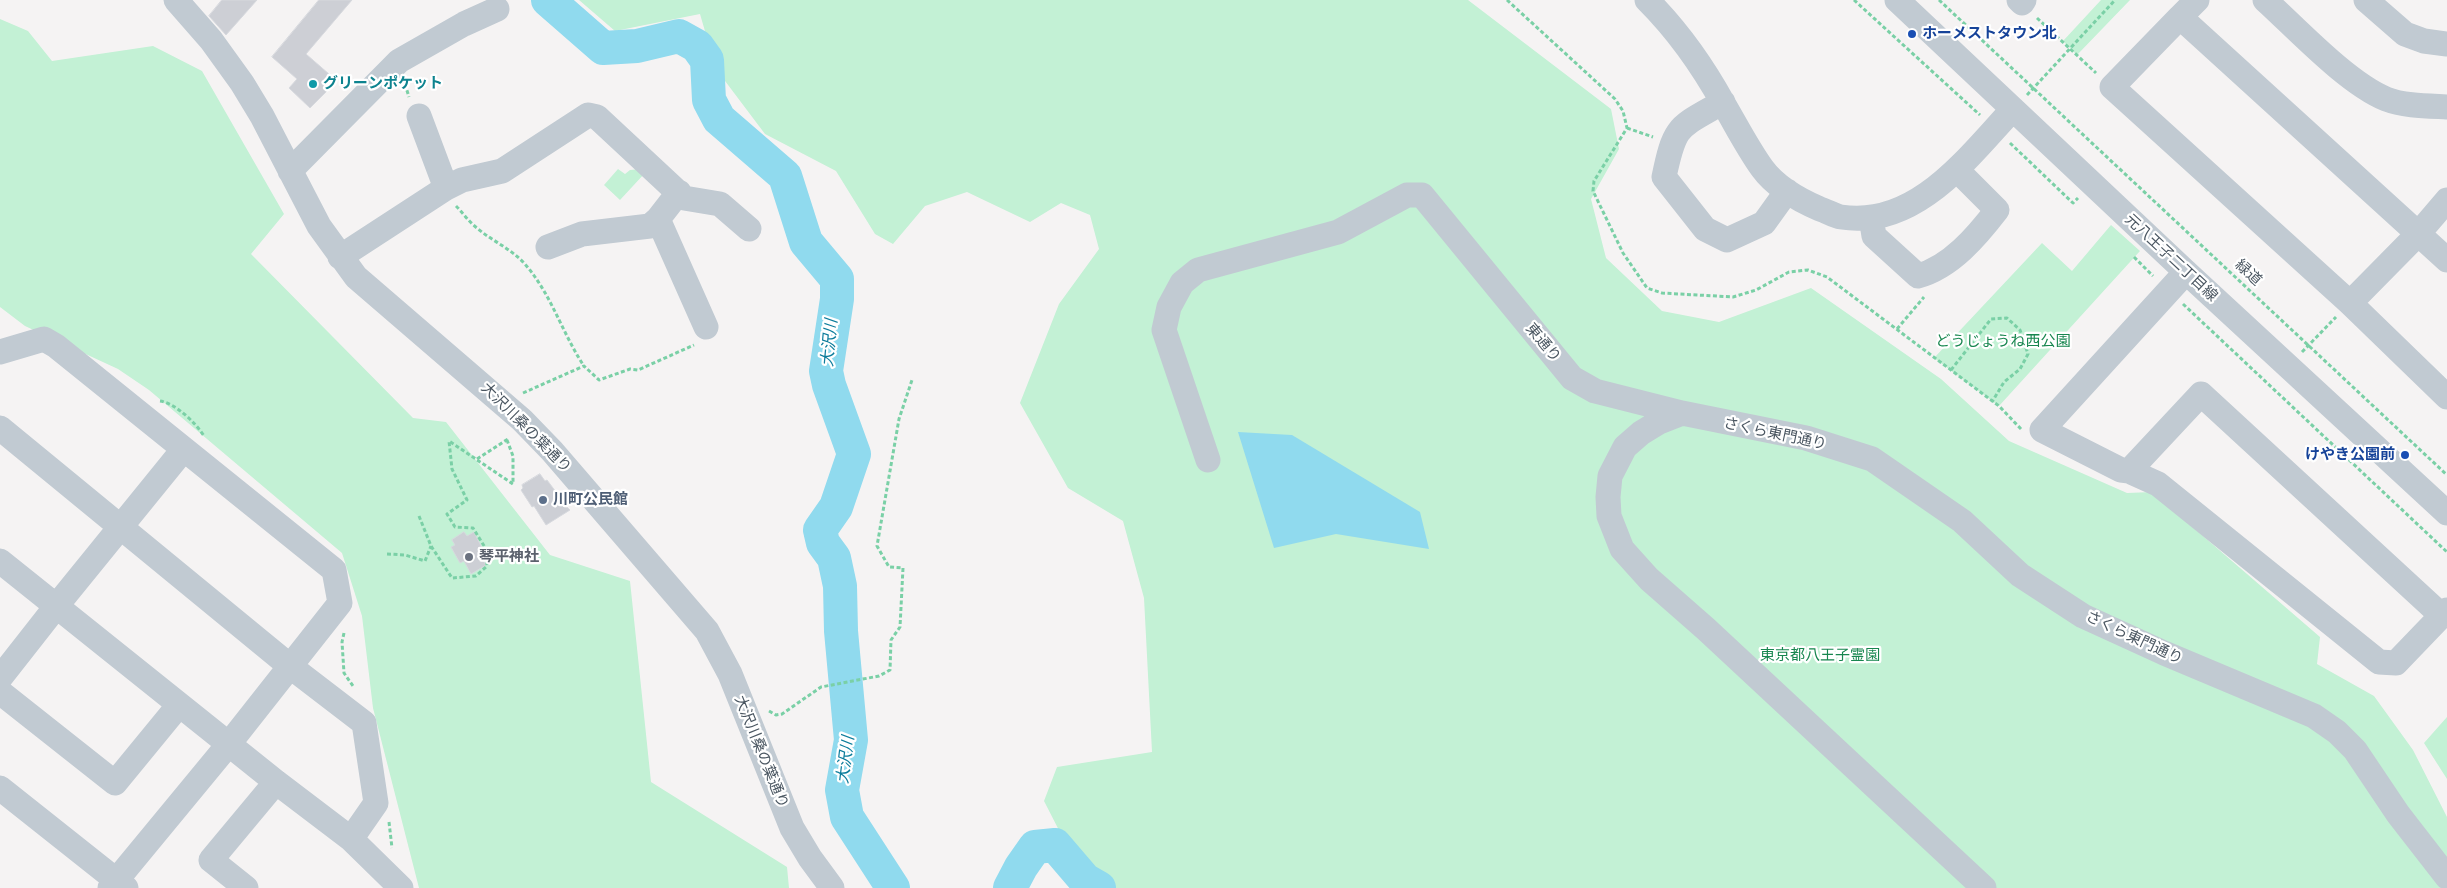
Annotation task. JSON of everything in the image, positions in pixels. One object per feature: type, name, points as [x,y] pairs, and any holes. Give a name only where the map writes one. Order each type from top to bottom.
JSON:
[{"type":"street","name":"大沢川桑の葉通り","points":[[176,0],[211,40],[242,83],[262,116],[319,226],[356,277],[502,402],[552,451],[707,632],[730,674],[792,828],[810,858],[832,888]]},
{"type":"street","points":[[1647,0],[1669,22],[1723,102],[1744,142],[1763,170],[1787,191],[1811,205],[1840,217],[1871,217],[1901,208],[1917,199],[1948,179],[2019,103]]},
{"type":"street","name":"元八王子二丁目線","points":[[1897,0],[2019,103],[2186,272],[2447,513]]},
{"type":"street","points":[[2265,0],[2322,52],[2361,84],[2387,99],[2447,107]]},
{"type":"street","points":[[2366,0],[2405,34],[2424,41],[2447,44]]},
{"type":"street","points":[[2447,260],[2418,234],[2188,8],[2112,87],[2350,302],[2447,397]]},
{"type":"street","points":[[290,171],[399,61],[464,24],[497,9]]},
{"type":"street","points":[[1723,102],[1681,127],[1671,144],[1664,177],[1705,229],[1727,240],[1764,223],[1787,191]]},
{"type":"street","points":[[340,257],[444,189],[462,180],[502,171],[588,115],[597,117],[628,159],[679,192],[684,198],[720,204],[749,229]]},
{"type":"street","points":[[419,116],[444,189]]},
{"type":"street","points":[[1871,217],[1874,236],[1918,276],[1931,273],[1974,239],[1997,210],[1957,170]]},
{"type":"street","points":[[548,247],[582,234],[650,226],[658,219],[679,192]]},
{"type":"street","name":"東通り","points":[[1208,460],[1164,330],[1169,307],[1182,283],[1198,270],[1338,232],[1407,195],[1422,195],[1439,219],[1572,378],[1595,391],[1682,413]]},
{"type":"street","points":[[2350,302],[2418,234],[2447,200]]},
{"type":"street","points":[[658,219],[702,335]]},
{"type":"street","points":[[2129,471],[2201,394],[2444,612],[2396,663],[2379,662],[2158,484],[2129,471],[2121,470],[2042,430],[2186,272]]},
{"type":"street","points":[[0,352],[44,339],[56,346],[334,570],[340,603],[118,885],[0,788]]},
{"type":"street","points":[[1682,413],[1659,422],[1641,433],[1625,447],[1610,476],[1609,516],[1622,549],[1649,579],[1706,629],[1984,888]]},
{"type":"street","name":"さくら東門通り","points":[[1682,413],[1806,438],[1872,459],[1962,521],[2020,575],[2083,616],[2164,653],[2314,716],[2337,732],[2355,750],[2398,814],[2447,877]]},
{"type":"street","points":[[0,428],[122,526],[291,667],[364,723],[376,802],[351,839]]},
{"type":"street","points":[[0,678],[183,450]]},
{"type":"street","points":[[0,561],[228,745],[351,839],[401,888]]},
{"type":"street","points":[[0,692],[115,783],[179,706]]},
{"type":"street","points":[[246,888],[211,860],[276,782]]},
{"type":"path","points":[[1854,0],[1995,128],[2073,203],[2080,196]]},
{"type":"path","name":"緑道","points":[[1939,0],[2447,475]]},
{"type":"path","points":[[2019,103],[2115,0]]},
{"type":"path","points":[[2022,1],[2070,49],[2112,87]]},
{"type":"path","points":[[399,61],[414,114],[419,116]]},
{"type":"path","points":[[1628,128],[1671,144]]},
{"type":"path","points":[[444,189],[477,229],[500,242],[524,263],[548,298],[584,366],[599,380],[630,369],[638,370],[702,335]]},
{"type":"path","points":[[2134,257],[2447,552]]},
{"type":"path","points":[[1897,329],[1932,288],[1931,273]]},
{"type":"path","points":[[2301,352],[2309,346],[2350,302]]},
{"type":"path","points":[[1950,370],[1991,319],[2007,318],[2020,330],[2028,354],[2020,369],[2004,382],[1992,402]]},
{"type":"path","points":[[502,402],[584,366]]},
{"type":"path","points":[[766,709],[776,715],[782,714],[821,687],[879,676],[890,670],[891,640],[900,627],[903,568],[889,567],[877,546],[898,419],[912,380]]},
{"type":"path","points":[[159,400],[168,402],[200,430],[205,437]]},
{"type":"path","points":[[477,459],[513,436]]},
{"type":"path","points":[[419,516],[431,546],[452,578],[476,576],[487,566],[486,548],[473,528],[455,527],[447,514],[467,500],[452,469],[449,440],[513,484],[512,456],[508,440]]},
{"type":"path","points":[[387,554],[405,555],[425,561],[431,546]]},
{"type":"path","points":[[346,626],[342,642],[344,673],[359,693]]},
{"type":"path","points":[[388,819],[393,857]]},
{"type":"green space","name":"東京都八王子霊園","points":[[579,0],[1468,0],[1611,109],[1619,149],[1591,199],[1606,258],[1662,311],[1719,322],[1811,288],[1941,379],[2009,441],[2127,493],[2152,492],[2320,637],[2317,664],[2374,696],[2413,750],[2447,817],[2447,888],[1107,888],[1065,842],[1044,801],[1057,767],[1152,752],[1144,598],[1123,521],[1068,488],[1020,403],[1059,304],[1099,249],[1090,215],[1061,203],[1030,222],[967,192],[925,206],[893,244],[875,234],[836,171],[765,134],[716,69],[700,14],[615,31]]},
{"type":"green space","points":[[2101,0],[2130,0],[2077,55],[2063,41]]},
{"type":"green space","points":[[0,19],[28,31],[52,61],[153,46],[202,71],[284,214],[251,254],[413,418],[446,422],[550,555],[630,581],[651,782],[787,867],[789,888],[419,888],[373,708],[362,616],[342,553],[149,390],[118,369],[25,326],[0,307]]},
{"type":"green space","points":[[618,169],[625,174],[630,170],[641,169],[645,173],[620,200],[604,185]]},
{"type":"green space","name":"どうじょうね西公園","points":[[2111,225],[2140,251],[1999,406],[1934,358],[2042,243],[2072,271]]},
{"type":"green space","points":[[2447,717],[2447,779],[2424,743]]},
{"type":"water","points":[[1238,432],[1292,435],[1420,512],[1429,549],[1336,534],[1274,548]]},
{"type":"building","points":[[222,0],[257,0],[226,35],[209,16]]},
{"type":"building","points":[[319,0],[352,0],[306,54],[337,81],[310,108],[289,88],[297,79],[272,57]]},
{"type":"building","name":"川町公民館","points":[[540,474],[556,492],[554,495],[570,510],[546,525],[521,490],[523,488],[522,485]]},
{"type":"building","name":"琴平神社","points":[[464,532],[467,536],[474,532],[483,550],[478,552],[486,565],[471,574],[464,561],[460,563],[451,547],[455,545],[452,540]]},
{"type":"waterway","name":"大沢川","points":[[548,0],[603,48],[637,46],[679,36],[697,46],[707,60],[709,100],[719,119],[785,176],[806,242],[837,279],[837,299],[826,371],[829,385],[854,454],[836,507],[820,530],[823,543],[834,558],[840,586],[841,631],[851,740],[842,790],[847,817],[893,888]]},
{"type":"waterway","name":"大沢川","points":[[1010,888],[1021,867],[1035,847],[1055,845],[1085,880],[1099,888]]},
{"type":"place","name":"ホーメストタウン北","points":[[1912,34]]},
{"type":"place","name":"グリーンポケット","points":[[313,84]]},
{"type":"place","name":"けやき公園前","points":[[2405,455]]},
{"type":"place","name":"川町公民館","points":[[543,500]]},
{"type":"place","name":"琴平神社","points":[[469,557]]}]
